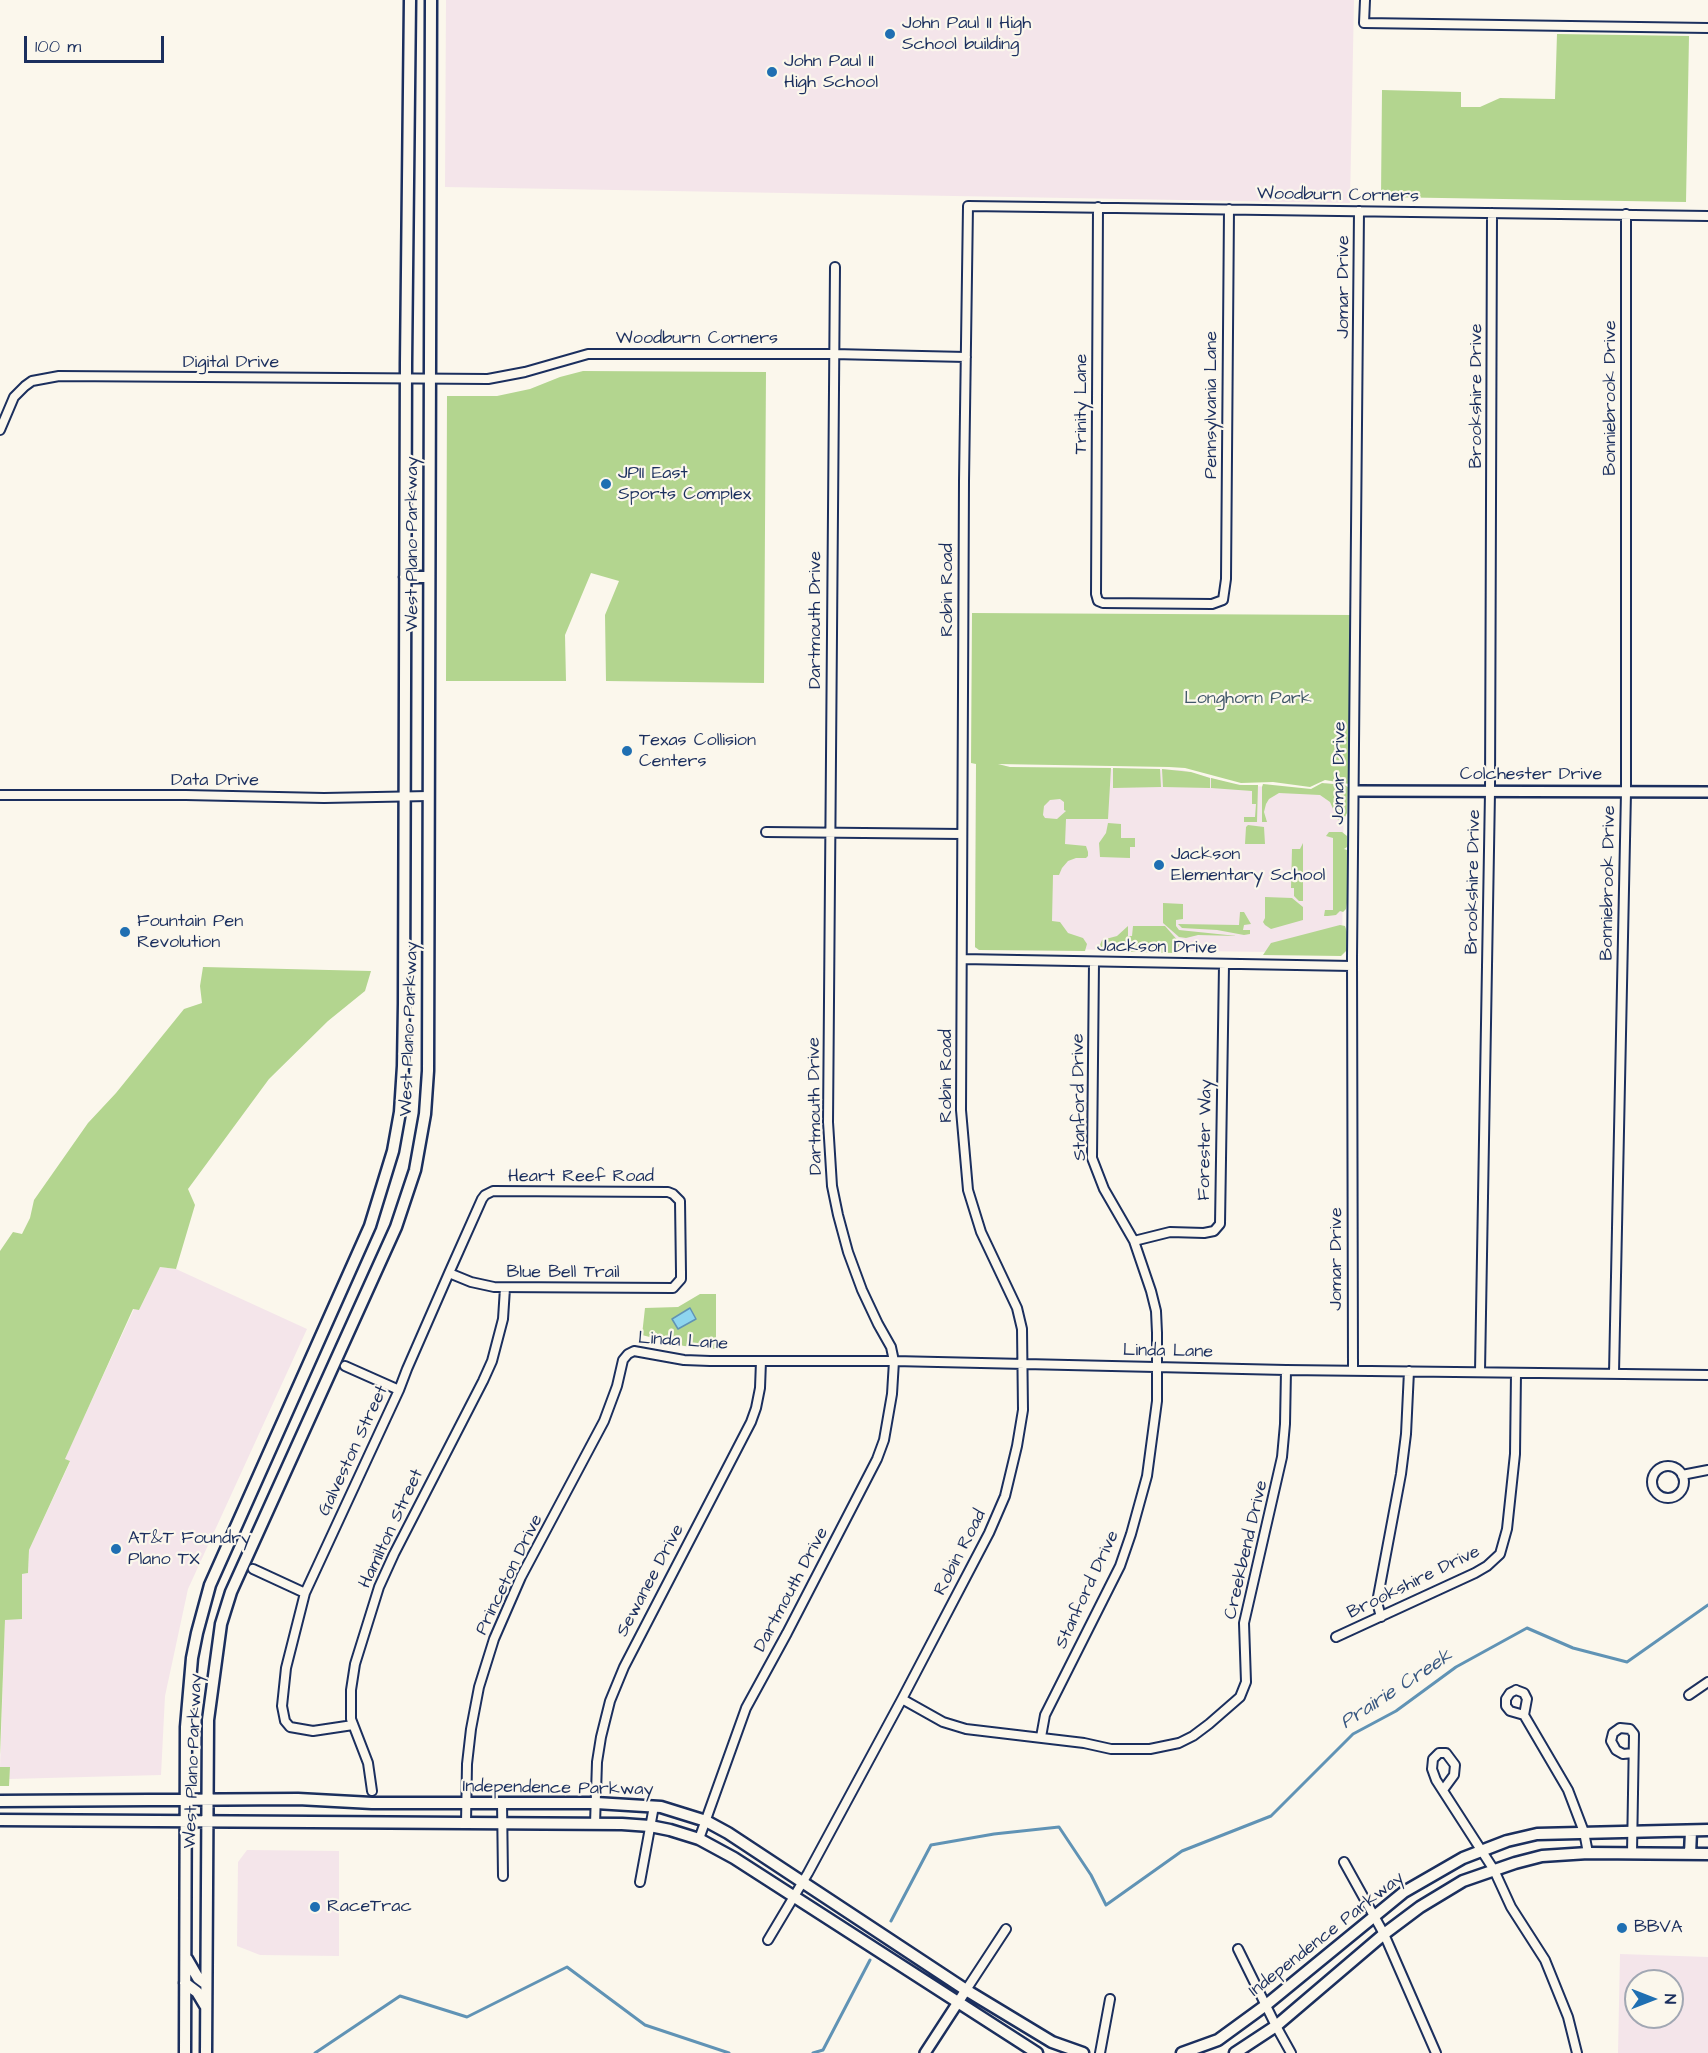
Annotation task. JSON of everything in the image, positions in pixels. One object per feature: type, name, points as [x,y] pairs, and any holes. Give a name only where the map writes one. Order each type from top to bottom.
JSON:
[{"type":"main road","name":"West Plano Parkway","points":[[185,2053],[184,1822],[187,1701],[192,1658],[210,1585],[370,1226],[393,1151],[400,1112],[403,1066],[410,0]]},
{"type":"main road","name":"West Plano Parkway","points":[[206,2053],[206,1800],[209,1709],[218,1640],[225,1607],[396,1227],[415,1170],[425,1114],[428,1071],[431,0]]},
{"type":"main road","points":[[405,577],[429,577]]},
{"type":"main road","name":"Independence Parkway","points":[[0,1801],[298,1799],[596,1803],[654,1806],[676,1811],[706,1821],[741,1841],[966,1990],[1068,2051],[1083,2053]]},
{"type":"main road","name":"Independence Parkway","points":[[0,1820],[650,1826],[699,1839],[734,1858],[1037,2053]]},
{"type":"main road","name":"Independence Parkway","points":[[1182,2053],[1218,2040],[1266,2005],[1404,1892],[1445,1867],[1482,1851],[1508,1841],[1537,1834],[1708,1830]]},
{"type":"main road","points":[[1690,1854],[1691,1831]]},
{"type":"main road","name":"Independence Parkway","points":[[1235,2053],[1276,2026],[1384,1934],[1420,1907],[1463,1881],[1542,1856],[1588,1853],[1708,1854]]},
{"type":"main road","points":[[185,1956],[198,1978],[206,1984]]},
{"type":"main road","points":[[185,1983],[196,1992],[206,2007]]},
{"type":"street","points":[[1365,0],[1365,23],[1708,28]]},
{"type":"street","name":"Woodburn Corners","points":[[968,206],[1708,216]]},
{"type":"street","name":"Robin Road","points":[[768,1940],[795,1896],[903,1699],[989,1533],[1005,1496],[1023,1410],[1022,1329],[1017,1308],[981,1232],[968,1190],[961,1110],[968,206]]},
{"type":"street","name":"Trinity Lane","points":[[1098,207],[1096,594],[1098,601],[1103,603],[1212,604],[1223,600]]},
{"type":"street","name":"Pennsylvania Lane","points":[[1223,600],[1226,568],[1229,209]]},
{"type":"street","name":"Jomar Drive","points":[[1353,1370],[1352,966],[1359,211]]},
{"type":"street","name":"Brookshire Drive","points":[[1480,1371],[1490,792],[1492,213]]},
{"type":"street","name":"Bonniebrook Drive","points":[[1614,1373],[1626,792],[1626,214]]},
{"type":"street","name":"Dartmouth Drive","points":[[699,1839],[746,1708],[877,1459],[888,1420],[894,1362],[891,1347],[878,1324],[848,1252],[832,1186],[828,1122],[835,267]]},
{"type":"street","name":"Woodburn Corners","points":[[430,379],[500,378],[588,354],[833,354],[966,357]]},
{"type":"street","name":"Digital Drive","points":[[0,430],[14,397],[32,381],[59,376],[430,379]]},
{"type":"street","name":"Colchester Drive","points":[[1355,791],[1708,792]]},
{"type":"street","name":"Data Drive","points":[[0,795],[324,798],[429,796]]},
{"type":"street","points":[[766,832],[962,834]]},
{"type":"street","name":"Jackson Drive","points":[[962,959],[1352,966]]},
{"type":"street","name":"Stanford Drive","points":[[1041,1737],[1045,1715],[1120,1566],[1147,1476],[1157,1401],[1156,1311],[1134,1241],[1104,1189],[1092,1158],[1094,962]]},
{"type":"street","name":"Forester Way","points":[[1134,1241],[1170,1232],[1204,1233],[1214,1231],[1220,1224],[1224,964]]},
{"type":"street","name":"Heart Reef Road","points":[[485,1195],[494,1191],[668,1192],[677,1197],[681,1206],[681,1273],[677,1284]]},
{"type":"street","name":"Galveston Street","points":[[353,1725],[313,1731],[290,1727],[285,1721],[282,1706],[286,1668],[305,1593],[399,1390],[485,1195]]},
{"type":"street","name":"Blue Bell Trail","points":[[449,1273],[471,1282],[505,1288],[667,1289],[677,1284]]},
{"type":"street","name":"Hamilton Street","points":[[372,1791],[368,1763],[353,1725],[350,1710],[352,1681],[363,1638],[380,1587],[416,1509],[488,1371],[503,1319],[505,1288]]},
{"type":"street","name":"Linda Lane","points":[[628,1354],[634,1352],[710,1362],[894,1362],[1708,1375]]},
{"type":"street","name":"Princeton Drive","points":[[466,1823],[467,1764],[474,1709],[494,1638],[521,1577],[604,1421],[617,1386],[623,1360],[628,1354]]},
{"type":"street","name":"Sewanee Drive","points":[[595,1824],[597,1762],[610,1701],[624,1666],[751,1422],[760,1388],[761,1361]]},
{"type":"street","points":[[345,1366],[399,1390]]},
{"type":"street","name":"Creekbend Drive","points":[[903,1699],[943,1722],[966,1729],[1133,1750],[1179,1743],[1193,1736],[1240,1697],[1246,1683],[1244,1623],[1282,1457],[1286,1370]]},
{"type":"street","points":[[1381,1617],[1377,1602],[1401,1474],[1406,1434],[1409,1371]]},
{"type":"street","name":"Brookshire Drive","points":[[1336,1637],[1475,1573],[1500,1554],[1507,1529],[1515,1454],[1516,1373]]},
{"type":"street","points":[[1664,1466],[1675,1467],[1682,1475],[1683,1485],[1674,1497],[1659,1496],[1652,1487],[1652,1477],[1664,1466]]},
{"type":"street","points":[[1682,1475],[1708,1470]]},
{"type":"street","points":[[253,1569],[305,1593]]},
{"type":"street","points":[[1689,1695],[1708,1682]]},
{"type":"street","points":[[1524,1715],[1557,1769],[1584,1832],[1588,1853]]},
{"type":"street","points":[[1632,1853],[1633,1753]]},
{"type":"street","points":[[1443,1790],[1494,1870],[1511,1907],[1545,1960],[1569,2017],[1577,2053]]},
{"type":"street","points":[[502,1802],[503,1876]]},
{"type":"street","points":[[640,1882],[654,1806]]},
{"type":"street","points":[[1344,1862],[1384,1934],[1436,2053]]},
{"type":"street","points":[[925,2053],[1006,1929]]},
{"type":"street","points":[[1238,1949],[1291,2053]]},
{"type":"street","points":[[1100,2053],[1110,1999]]},
{"type":"shaded area","name":"John Paul II High School","points":[[446,0],[1354,0],[1350,203],[445,187]]},
{"type":"shaded area","name":"Jackson Elementary School","points":[[976,767],[1182,770],[1233,784],[1312,791],[1326,783],[1344,785],[1342,953],[975,948]]},
{"type":"shaded area","points":[[160,1267],[176,1269],[307,1329],[188,1589],[165,1696],[161,1775],[9,1779],[10,1767],[0,1767],[5,1619],[22,1619],[22,1574],[28,1573],[29,1550],[70,1462],[64,1460],[134,1309],[139,1310]]},
{"type":"shaded area","points":[[247,1850],[339,1851],[339,1956],[260,1955],[237,1946],[238,1862]]},
{"type":"shaded area","points":[[1620,1954],[1708,1957],[1708,2053],[1618,2053]]},
{"type":"green space","points":[[1557,34],[1689,36],[1686,202],[1381,197],[1382,90],[1461,92],[1461,107],[1480,107],[1500,98],[1555,99]]},
{"type":"green space","name":"JPII East Sports Complex","points":[[583,371],[766,372],[764,683],[606,681],[605,615],[619,581],[591,573],[565,635],[566,681],[446,681],[447,396],[497,396],[530,389]]},
{"type":"green space","name":"Longhorn Park","points":[[972,613],[1351,615],[1349,784],[1325,780],[1310,787],[1273,782],[1241,783],[1185,768],[1169,767],[998,764],[1010,767],[1111,768],[1108,819],[1066,819],[1065,844],[1086,846],[1088,856],[1068,861],[1059,875],[1053,875],[1052,921],[1060,922],[1068,933],[1083,938],[1087,944],[1085,951],[979,950],[975,947],[976,764],[971,763]],"holes":[[[1060,799],[1064,802],[1066,811],[1057,819],[1045,818],[1044,806],[1050,800]]]},
{"type":"green space","points":[[1113,768],[1160,769],[1161,787],[1113,788]]},
{"type":"green space","points":[[1162,769],[1191,772],[1210,778],[1210,788],[1163,787]]},
{"type":"green space","points":[[1211,778],[1240,785],[1258,785],[1257,822],[1244,822],[1244,817],[1255,817],[1256,804],[1252,804],[1252,791],[1211,788]]},
{"type":"green space","points":[[1322,783],[1348,787],[1347,813],[1344,819],[1338,820],[1330,802],[1320,795],[1279,793],[1269,799],[1266,804],[1264,812],[1267,822],[1262,822],[1263,784],[1311,789]]},
{"type":"green space","points":[[1108,823],[1121,824],[1121,838],[1135,838],[1135,847],[1130,847],[1130,858],[1100,857],[1099,843],[1106,833]]},
{"type":"green space","points":[[1248,825],[1264,827],[1265,844],[1245,844]]},
{"type":"green space","points":[[1329,832],[1342,832],[1347,836],[1347,847],[1344,849],[1347,850],[1347,903],[1343,912],[1324,916],[1325,910],[1333,910],[1333,838],[1326,836]]},
{"type":"green space","points":[[1303,843],[1303,901],[1299,901],[1294,896],[1294,888],[1291,888],[1292,849],[1300,849]]},
{"type":"green space","points":[[1265,897],[1292,898],[1303,907],[1303,920],[1271,929],[1263,922]]},
{"type":"green space","points":[[1163,903],[1183,904],[1183,919],[1176,920],[1179,930],[1237,936],[1179,937],[1163,923]]},
{"type":"green space","points":[[1240,912],[1244,912],[1251,924],[1244,925],[1243,930],[1250,930],[1250,934],[1182,928],[1178,924],[1239,925]]},
{"type":"green space","points":[[1340,925],[1345,926],[1347,932],[1347,950],[1341,956],[1263,955],[1271,943]]},
{"type":"green space","points":[[1128,926],[1128,936],[1132,936],[1133,926],[1165,926],[1180,943],[1176,953],[1101,951],[1102,940],[1117,936]]},
{"type":"green space","points":[[203,967],[371,971],[365,991],[328,1021],[269,1079],[188,1189],[195,1205],[176,1269],[160,1267],[139,1310],[133,1309],[65,1459],[70,1461],[29,1550],[28,1573],[22,1574],[22,1619],[5,1620],[0,1755],[0,1251],[13,1232],[22,1234],[30,1218],[34,1200],[88,1123],[116,1093],[184,1009],[202,1003],[200,986]]},
{"type":"green space","points":[[700,1294],[716,1294],[716,1349],[684,1346],[642,1335],[645,1308],[678,1307]]},
{"type":"green space","points":[[0,1767],[10,1767],[9,1786],[0,1786]]},
{"type":"water","points":[[690,1308],[696,1319],[678,1329],[672,1319]]},
{"type":"waterway","name":"Prairie Creek","points":[[891,1921],[931,1845],[994,1834],[1059,1827],[1091,1875],[1106,1905],[1182,1851],[1271,1816],[1353,1734],[1396,1711],[1456,1667],[1527,1628],[1573,1648],[1627,1662],[1708,1605]]},
{"type":"waterway","name":"Prairie Creek","points":[[813,2053],[823,2050],[870,1960]]},
{"type":"waterway","name":"Prairie Creek","points":[[315,2053],[400,1996],[467,2017],[567,1967],[645,2025],[729,2053]]},
{"type":"place","name":"John Paul II High School building","points":[[890,34]]},
{"type":"place","name":"John Paul II High School","points":[[772,72]]},
{"type":"place","name":"JPII East Sports Complex","points":[[606,484]]},
{"type":"place","name":"Texas Collision Centers","points":[[627,751]]},
{"type":"place","name":"Jackson Elementary School","points":[[1159,865]]},
{"type":"place","name":"Fountain Pen Revolution","points":[[125,932]]},
{"type":"place","name":"AT&T Foundry Plano TX","points":[[116,1549]]},
{"type":"place","name":"RaceTrac","points":[[315,1907]]},
{"type":"place","name":"BBVA","points":[[1622,1928]]}]
